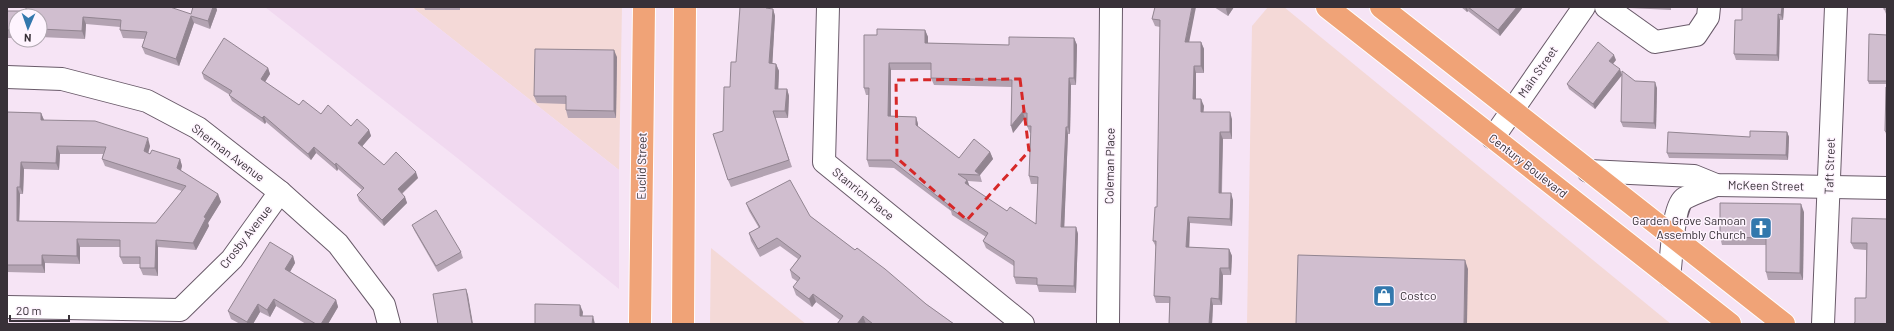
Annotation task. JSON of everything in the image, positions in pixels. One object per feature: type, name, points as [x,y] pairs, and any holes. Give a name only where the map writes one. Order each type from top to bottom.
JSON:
[{"type":"main road","name":"Euclid Street","points":[[640,324],[644,7]]},
{"type":"main road","points":[[683,324],[686,7]]},
{"type":"main road","name":"Century Boulevard","points":[[1327,7],[1730,324]]},
{"type":"main road","points":[[1380,7],[1784,324]]},
{"type":"street","name":"Stanrich Place","points":[[828,7],[824,162],[1023,324]]},
{"type":"street","name":"Coleman Place","points":[[1108,324],[1111,7]]},
{"type":"street","name":"Main Street","points":[[1492,138],[1584,7]]},
{"type":"street","points":[[1606,7],[1655,42],[1696,35],[1708,17],[1709,7]]},
{"type":"street","name":"Taft Street","points":[[1823,324],[1836,7]]},
{"type":"street","name":"Sherman Avenue","points":[[7,77],[62,79],[147,101],[198,128],[280,192],[338,244],[384,305],[389,324]]},
{"type":"street","name":"McKeen Street","points":[[1588,171],[1694,176],[1716,185],[1887,188]]},
{"type":"street","name":"McKeen Street","points":[[1669,276],[1674,238],[1674,221],[1679,204],[1684,198],[1716,185]]},
{"type":"street","name":"Crosby Avenue","points":[[7,307],[180,310],[232,259],[280,192]]},
{"type":"highlighted area","points":[[1020,79],[1029,151],[967,220],[897,158],[896,80]]},
{"type":"shaded area","points":[[265,7],[412,7],[619,170],[619,289],[456,157]]},
{"type":"shaded area","points":[[412,7],[622,7],[619,170]]},
{"type":"shaded area","points":[[1268,7],[1284,7],[1671,324],[1247,324],[1252,26]]},
{"type":"shaded area","points":[[711,248],[806,324],[710,324]]},
{"type":"building","points":[[170,7],[191,14],[193,7],[213,7],[208,21],[191,16],[176,59],[142,47],[147,32],[120,30],[121,20],[83,17],[82,31],[48,29],[48,8],[26,8]]},
{"type":"building","points":[[740,7],[766,7],[773,9],[769,63],[776,64],[775,89],[787,89],[785,111],[773,111],[789,160],[728,180],[713,134],[723,131],[724,87],[730,87],[731,62],[736,62]]},
{"type":"building","points":[[1155,7],[1192,7],[1185,42],[1201,42],[1201,66],[1194,66],[1193,99],[1201,99],[1201,112],[1230,112],[1230,132],[1220,132],[1219,193],[1231,193],[1230,219],[1188,217],[1186,247],[1229,249],[1229,268],[1220,268],[1219,299],[1211,298],[1209,324],[1169,324],[1170,297],[1154,296],[1156,241],[1153,241],[1155,207],[1157,207],[1160,20],[1152,19]]},
{"type":"building","points":[[1468,7],[1517,7],[1498,30]]},
{"type":"building","points":[[1742,7],[1782,7],[1781,15],[1778,14],[1777,55],[1734,54],[1735,20],[1742,20]]},
{"type":"building","points":[[8,11],[8,30],[7,30]]},
{"type":"building","points":[[877,29],[925,30],[925,43],[1009,45],[1009,37],[1074,38],[1074,78],[1069,78],[1068,127],[1066,127],[1061,227],[1076,227],[1074,286],[1037,285],[1037,278],[1014,277],[1014,261],[983,241],[988,233],[949,208],[950,206],[891,160],[867,160],[869,88],[864,88],[864,35],[877,35]],"holes":[[[889,63],[931,63],[931,78],[1012,80],[1011,126],[1024,110],[1023,113],[1027,113],[1027,126],[1031,126],[1029,176],[1038,177],[1036,224],[1010,207],[1007,211],[965,183],[967,180],[958,174],[980,175],[975,171],[990,152],[974,139],[959,158],[916,125],[916,117],[888,116]]]},
{"type":"building","points":[[1869,34],[1887,35],[1887,81],[1868,81]]},
{"type":"building","points":[[224,38],[268,68],[261,79],[299,105],[303,100],[321,114],[328,105],[351,126],[357,119],[369,130],[358,143],[384,165],[396,152],[416,172],[398,189],[405,197],[382,220],[357,195],[364,188],[336,163],[335,165],[314,147],[308,154],[264,116],[262,118],[229,95],[232,91],[202,73]]},
{"type":"building","points":[[1598,42],[1614,55],[1609,61],[1620,69],[1593,104],[1567,84]]},
{"type":"building","points":[[535,49],[614,50],[614,111],[566,110],[566,96],[534,96]]},
{"type":"building","points":[[1622,71],[1635,81],[1655,82],[1654,123],[1621,122]]},
{"type":"building","points":[[1887,87],[1887,132],[1885,131]]},
{"type":"building","points":[[7,112],[41,113],[41,120],[95,121],[148,138],[144,151],[150,154],[152,150],[180,159],[177,168],[218,194],[204,217],[206,218],[193,243],[156,240],[155,268],[140,268],[140,257],[120,257],[120,240],[77,239],[77,256],[42,255],[42,265],[7,265]],"holes":[[[57,146],[106,147],[102,159],[186,186],[156,223],[17,221],[17,187],[20,187],[21,162],[56,163]]]},
{"type":"building","points":[[1750,131],[1787,132],[1786,155],[1667,153],[1668,132],[1750,137]]},
{"type":"building","points":[[790,180],[810,216],[855,250],[857,248],[885,269],[926,304],[954,324],[873,324],[863,316],[857,324],[837,324],[843,316],[813,294],[809,299],[793,287],[800,278],[790,270],[801,256],[777,238],[758,249],[749,233],[760,227],[746,203]]},
{"type":"building","points":[[1720,203],[1801,204],[1800,273],[1766,272],[1766,238],[1720,237]]},
{"type":"building","points":[[436,210],[461,252],[436,266],[412,225]]},
{"type":"building","points":[[1852,218],[1887,219],[1887,324],[1854,324],[1855,298],[1866,298],[1867,243],[1851,243]]},
{"type":"building","points":[[270,242],[293,256],[285,269],[336,300],[321,324],[316,324],[274,299],[267,310],[258,304],[247,322],[228,311]]},
{"type":"building","name":"Costco","points":[[1298,255],[1465,260],[1464,324],[1296,324]]},
{"type":"building","points":[[466,289],[472,324],[438,324],[433,294]]},
{"type":"building","points":[[535,304],[580,305],[580,316],[593,316],[592,324],[535,324]]},
{"type":"place","name":"Garden Grove Samoan Assembly Church","points":[[1761,228]]},
{"type":"place","name":"Costco","points":[[1384,296]]}]
